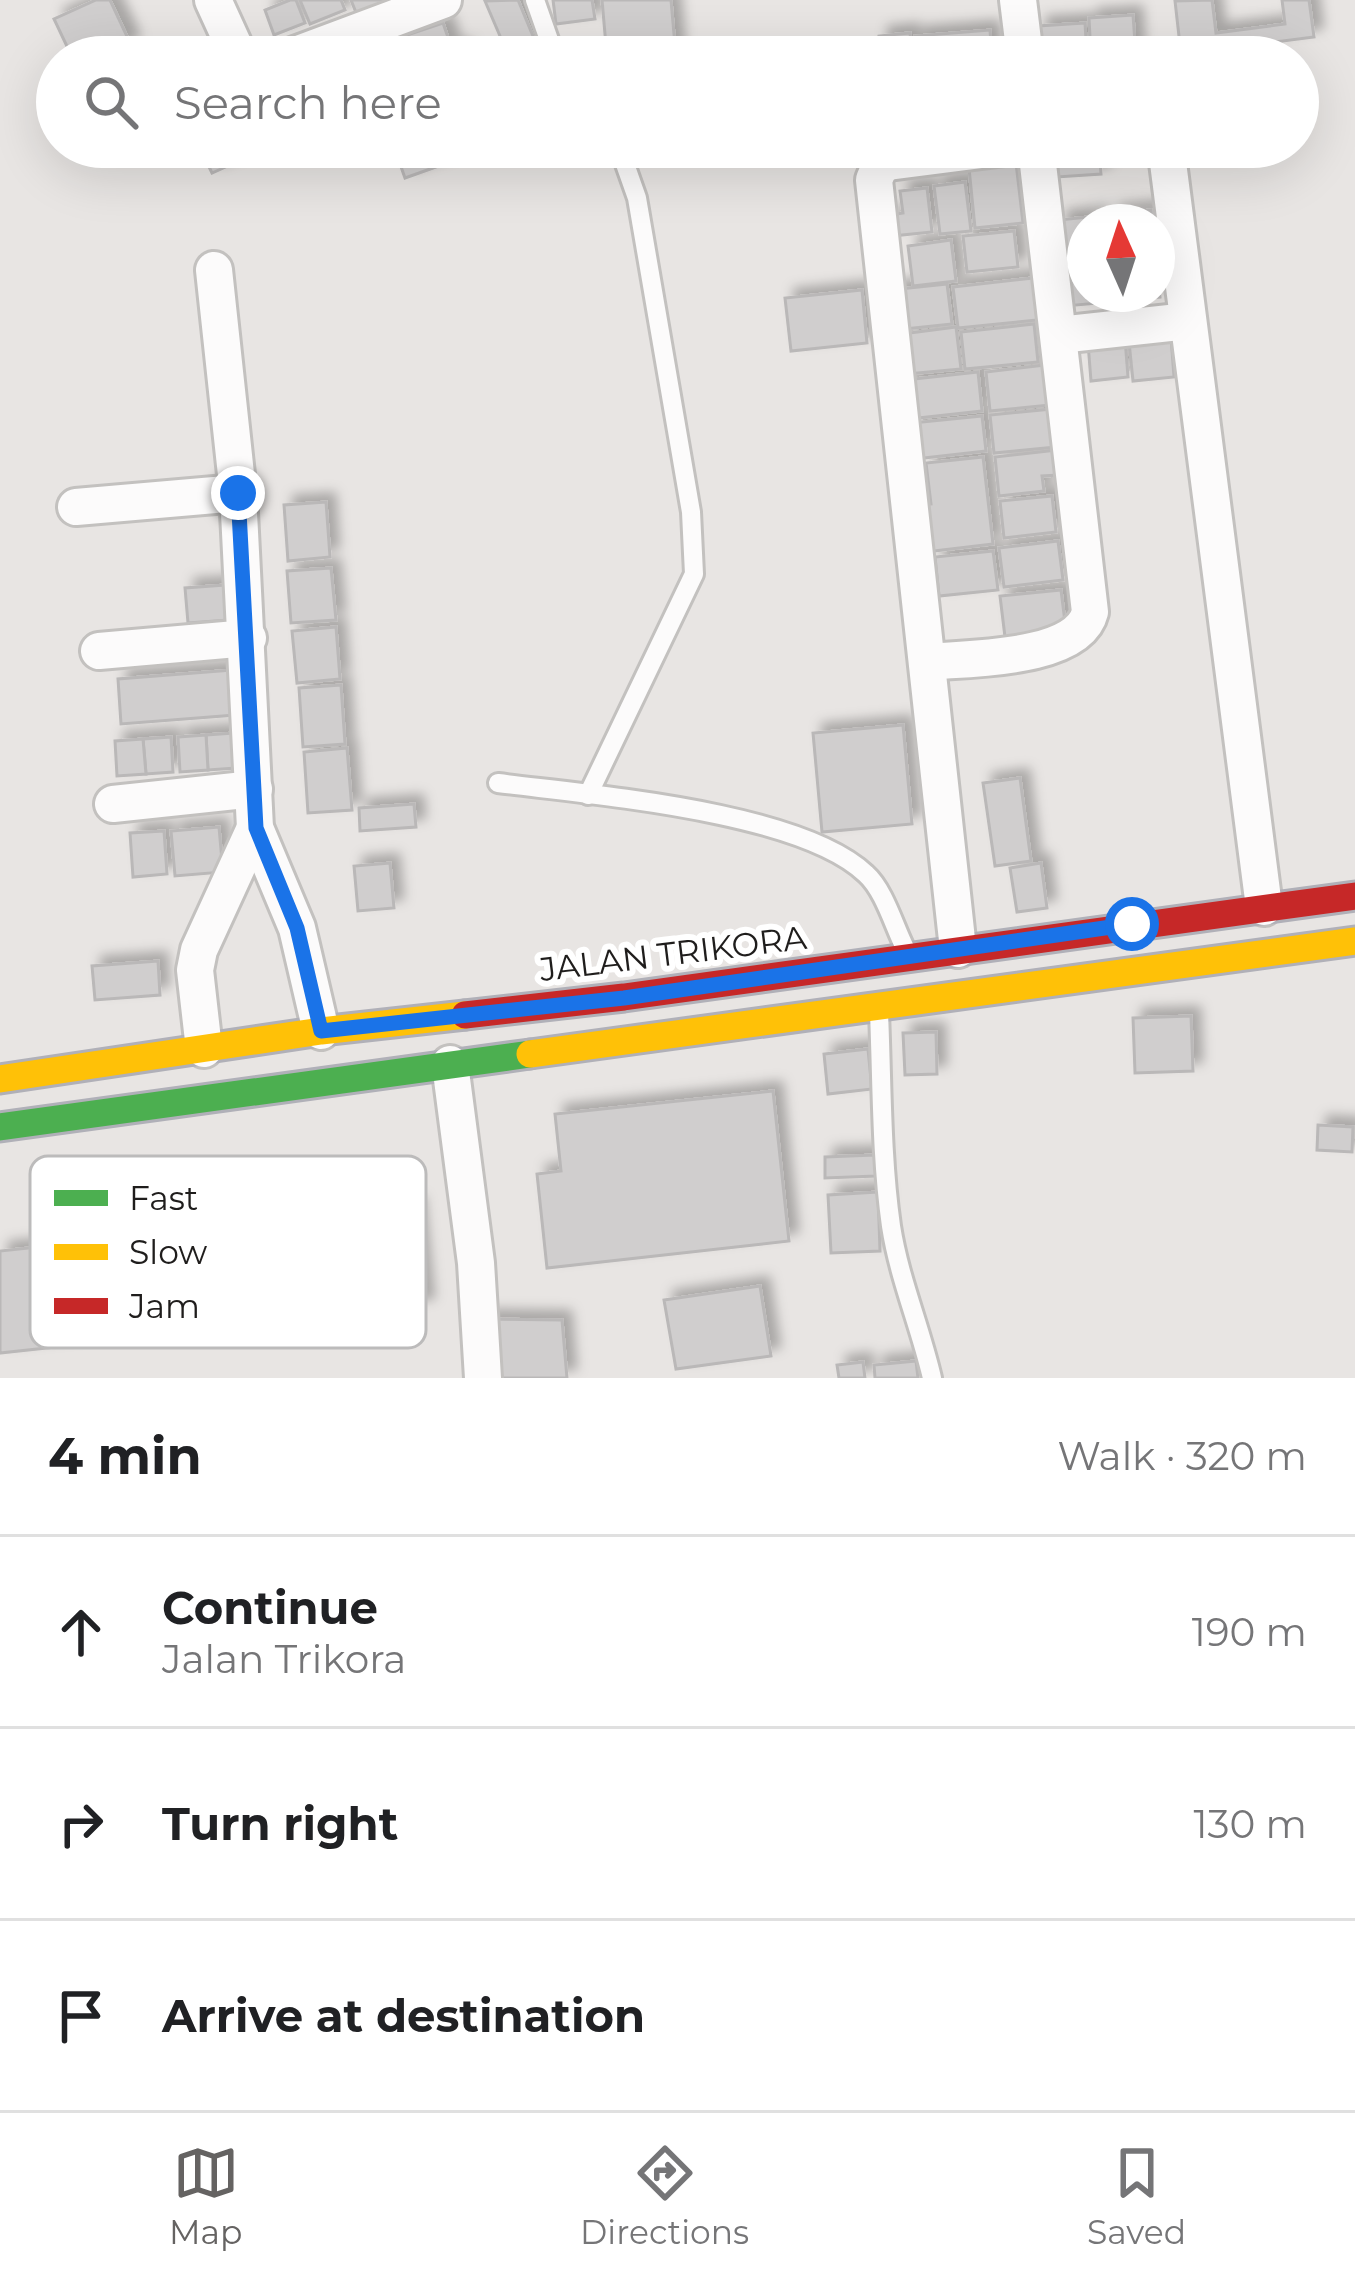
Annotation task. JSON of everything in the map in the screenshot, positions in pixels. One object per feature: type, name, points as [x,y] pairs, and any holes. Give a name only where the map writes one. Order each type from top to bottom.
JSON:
[{"type":"main road","name":"JALAN TRIKORA","points":[[0,1079],[321,1031],[624,998],[1355,896]]},
{"type":"main road","points":[[0,1127],[1355,941]]},
{"type":"main road","points":[[140,1057],[138,1082],[154,1106]]},
{"type":"main road","points":[[33,1074],[52,1090],[50,1119]]},
{"type":"street","points":[[213,0],[229,36]]},
{"type":"street","points":[[346,36],[443,0]]},
{"type":"street","points":[[1018,0],[1022,36]]},
{"type":"street","points":[[879,168],[874,180],[958,950]]},
{"type":"street","points":[[926,662],[1064,643],[1088,623],[1085,558],[1039,168]]},
{"type":"street","points":[[1169,168],[1264,907]]},
{"type":"street","points":[[214,270],[238,493],[256,828],[297,928],[321,1031]]},
{"type":"street","points":[[1059,335],[1188,320]]},
{"type":"street","points":[[76,507],[238,493]]},
{"type":"street","points":[[99,651],[248,638]]},
{"type":"street","points":[[113,804],[254,789]]},
{"type":"street","points":[[204,1049],[195,970],[199,950],[256,828]]},
{"type":"street","points":[[450,1064],[476,1262],[483,1378]]},
{"type":"lane","points":[[535,0],[548,36]]},
{"type":"lane","points":[[588,795],[694,574],[691,512],[641,220],[625,168]]},
{"type":"lane","points":[[499,783],[681,807],[819,842],[869,876],[910,958]]},
{"type":"lane","points":[[879,1008],[891,1225],[932,1378]]},
{"type":"building","points":[[96,0],[110,0],[127,36],[62,36],[54,19]]},
{"type":"building","points":[[296,0],[305,23],[274,35],[265,10]]},
{"type":"building","points":[[300,0],[341,0],[345,10],[310,24]]},
{"type":"building","points":[[351,0],[385,0],[387,3],[357,15]]},
{"type":"building","points":[[518,0],[533,36],[500,36],[485,1]]},
{"type":"building","points":[[553,0],[592,0],[595,19],[556,24]]},
{"type":"building","points":[[602,0],[671,0],[674,36],[605,36]]},
{"type":"building","points":[[1212,0],[1216,33],[1285,24],[1282,0],[1309,0],[1314,36],[1179,36],[1175,1]]},
{"type":"building","points":[[1133,15],[1134,36],[1090,36],[1089,18]]},
{"type":"building","points":[[443,23],[447,36],[407,36]]},
{"type":"building","points":[[1085,23],[1086,36],[1039,36],[1038,26]]},
{"type":"building","points":[[990,30],[990,36],[915,36]]},
{"type":"building","points":[[401,168],[433,168],[405,178]]},
{"type":"building","points":[[969,168],[1017,168],[1023,223],[975,228]]},
{"type":"building","points":[[1056,168],[1101,168],[1101,174],[1057,177]]},
{"type":"building","points":[[965,182],[971,231],[940,234],[934,186]]},
{"type":"building","points":[[927,188],[932,232],[892,236],[890,215],[903,213],[900,191]]},
{"type":"building","points":[[1067,219],[1067,256],[1062,256],[1058,220]]},
{"type":"building","points":[[1014,231],[1018,267],[967,272],[963,236]]},
{"type":"building","points":[[951,240],[956,281],[913,286],[908,246]]},
{"type":"building","points":[[1067,264],[1067,306],[1065,306],[1061,265]]},
{"type":"building","points":[[1033,278],[1037,320],[958,328],[953,287]]},
{"type":"building","points":[[947,284],[952,324],[895,330],[890,290]]},
{"type":"building","points":[[862,290],[867,343],[791,351],[785,298]]},
{"type":"building","points":[[1034,324],[1038,362],[965,369],[961,332]]},
{"type":"building","points":[[956,327],[961,369],[907,374],[902,334]]},
{"type":"building","points":[[1171,338],[1174,377],[1133,381],[1129,342]]},
{"type":"building","points":[[1125,339],[1128,377],[1091,381],[1088,343]]},
{"type":"building","points":[[1045,365],[1050,405],[990,411],[986,372]]},
{"type":"building","points":[[978,372],[982,411],[909,419],[905,380]]},
{"type":"building","points":[[1052,409],[1056,447],[994,453],[990,415]]},
{"type":"building","points":[[982,416],[986,451],[915,459],[912,423]]},
{"type":"building","points":[[1057,450],[1059,475],[1042,476],[1044,491],[999,496],[995,457]]},
{"type":"building","points":[[983,457],[993,544],[917,553],[912,506],[931,504],[926,463]]},
{"type":"building","points":[[1052,496],[1056,532],[1004,538],[1000,501]]},
{"type":"building","points":[[326,502],[330,557],[288,561],[284,505]]},
{"type":"building","points":[[1058,541],[1063,580],[1004,587],[999,548]]},
{"type":"building","points":[[993,551],[998,590],[939,596],[935,557]]},
{"type":"building","points":[[331,568],[336,620],[291,623],[287,571]]},
{"type":"building","points":[[239,584],[242,619],[188,623],[185,588]]},
{"type":"building","points":[[1061,590],[1066,630],[1005,637],[1000,596]]},
{"type":"building","points":[[336,627],[340,679],[297,683],[292,631]]},
{"type":"building","points":[[245,669],[248,714],[121,724],[118,679]]},
{"type":"building","points":[[341,685],[345,744],[303,747],[299,688]]},
{"type":"building","points":[[903,725],[912,824],[822,832],[813,733]]},
{"type":"building","points":[[234,733],[236,768],[208,770],[206,735]]},
{"type":"building","points":[[206,735],[208,770],[180,772],[178,737]]},
{"type":"building","points":[[171,737],[173,772],[146,774],[143,739]]},
{"type":"building","points":[[143,739],[146,774],[117,776],[115,741]]},
{"type":"building","points":[[347,748],[352,810],[308,813],[304,752]]},
{"type":"building","points":[[1020,778],[1031,861],[995,866],[983,783]]},
{"type":"building","points":[[414,804],[416,827],[360,831],[359,808]]},
{"type":"building","points":[[219,827],[223,872],[175,876],[171,831]]},
{"type":"building","points":[[164,831],[167,874],[133,877],[130,833]]},
{"type":"building","points":[[390,863],[394,908],[358,911],[354,866]]},
{"type":"building","points":[[1041,863],[1047,908],[1017,912],[1010,868]]},
{"type":"building","points":[[158,961],[160,995],[95,1000],[92,966]]},
{"type":"building","points":[[1191,1016],[1193,1071],[1135,1073],[1133,1018]]},
{"type":"building","points":[[936,1032],[937,1074],[905,1075],[903,1033]]},
{"type":"building","points":[[868,1049],[872,1089],[828,1094],[824,1054]]},
{"type":"building","points":[[773,1091],[789,1241],[547,1268],[537,1174],[561,1171],[555,1114]]},
{"type":"building","points":[[1318,1125],[1353,1127],[1352,1152],[1317,1150]]},
{"type":"building","points":[[875,1155],[876,1176],[825,1178],[825,1157]]},
{"type":"building","points":[[878,1192],[880,1251],[831,1253],[828,1195]]},
{"type":"building","points":[[30,1248],[30,1348],[46,1348],[0,1353],[0,1251]]},
{"type":"building","points":[[760,1286],[771,1356],[676,1369],[664,1300]]},
{"type":"building","points":[[482,1319],[562,1320],[567,1378],[486,1378]]},
{"type":"building","points":[[916,1361],[918,1378],[875,1378],[874,1365]]},
{"type":"building","points":[[863,1362],[865,1378],[839,1378],[837,1365]]},
{"type":"traffic: fast","points":[[0,1127],[530,1054]]},
{"type":"traffic: slow","points":[[530,1054],[1355,941]]},
{"type":"traffic: slow","points":[[0,1079],[321,1031],[465,1015]]},
{"type":"traffic: jam","points":[[465,1015],[1355,896]]},
{"type":"route","points":[[238,493],[256,828],[297,928],[321,1031],[624,998],[1132,924]]}]
